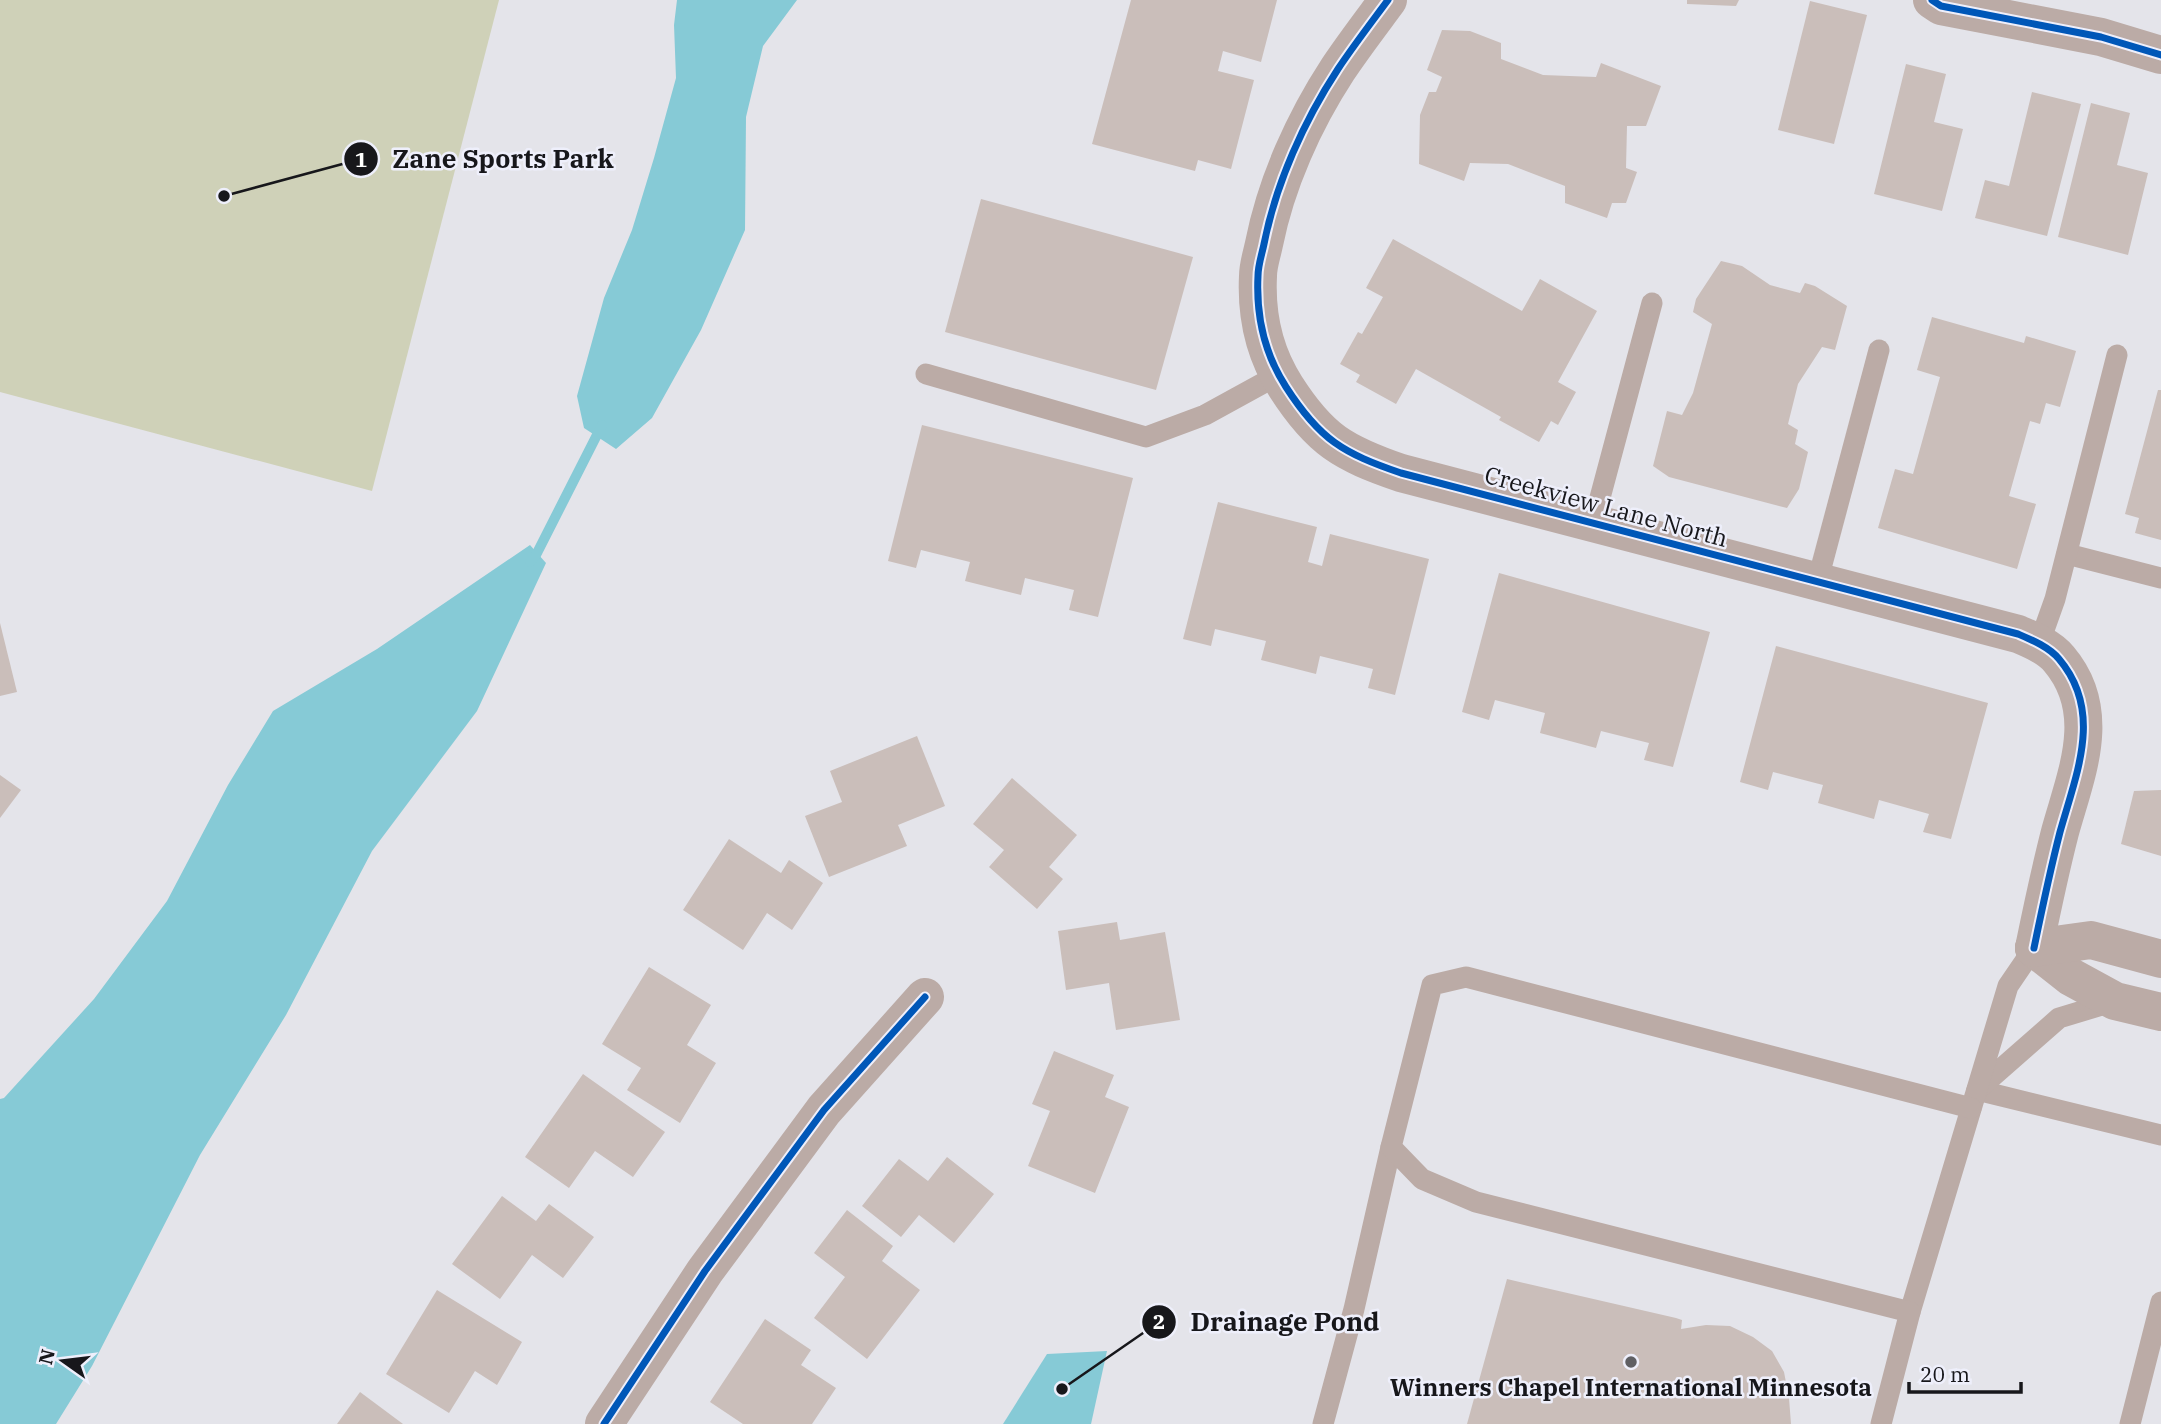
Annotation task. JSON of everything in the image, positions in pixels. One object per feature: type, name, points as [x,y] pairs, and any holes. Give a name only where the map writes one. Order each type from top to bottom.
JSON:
[{"type":"street","name":"Creekview Lane North","points":[[1388,0],[1338,70],[1321,99],[1283,176],[1267,230],[1258,273],[1259,313],[1265,347],[1278,375],[1301,411],[1325,437],[1361,459],[1401,473],[2018,634],[2039,644],[2058,658],[2077,688],[2085,719],[2080,759],[2048,879],[2035,948]]},
{"type":"street","points":[[1932,0],[1941,6],[2101,37],[2161,55]]},
{"type":"street","points":[[2035,948],[2091,940],[2161,959]]},
{"type":"street","points":[[2035,948],[2071,977],[2115,1000],[2161,1012]]},
{"type":"street","points":[[604,1424],[705,1271],[824,1110],[925,997]]},
{"type":"lane","points":[[1593,524],[1652,303]]},
{"type":"lane","points":[[1817,583],[1879,350]]},
{"type":"lane","points":[[2039,644],[2067,554],[2117,355]]},
{"type":"lane","points":[[926,374],[1146,437],[1205,415],[1278,375]]},
{"type":"lane","points":[[2067,554],[2161,578]]},
{"type":"lane","points":[[1881,1424],[1910,1312],[2008,986],[2035,948]]},
{"type":"lane","points":[[1323,1424],[1354,1309],[1432,985],[1466,976],[1974,1099],[2161,1135]]},
{"type":"lane","points":[[1974,1099],[2059,1018],[2115,1000]]},
{"type":"lane","points":[[1391,1147],[1422,1179],[1476,1202],[1910,1312]]},
{"type":"lane","points":[[2130,1424],[2161,1302]]},
{"type":"green space","points":[[0,0],[499,0],[372,491],[0,392]]},
{"type":"water","points":[[677,0],[797,0],[763,46],[746,117],[745,230],[701,330],[652,418],[616,449],[584,428],[577,396],[604,298],[632,230],[676,78],[674,25]]},
{"type":"water","points":[[530,545],[546,563],[477,711],[372,851],[286,1015],[200,1155],[92,1366],[56,1424],[0,1424],[0,1099],[4,1098],[94,999],[167,901],[228,785],[273,711],[377,649]]},
{"type":"water","points":[[1107,1351],[1091,1424],[1003,1424],[1047,1354]]},
{"type":"building","points":[[1131,0],[1277,0],[1261,62],[1223,51],[1218,71],[1254,80],[1231,169],[1198,160],[1195,171],[1092,144]]},
{"type":"building","points":[[1687,0],[1739,0],[1736,6],[1687,4]]},
{"type":"building","points":[[1810,1],[1867,15],[1834,144],[1778,130]]},
{"type":"building","points":[[1442,30],[1470,31],[1501,43],[1501,59],[1543,75],[1596,77],[1601,63],[1661,86],[1646,126],[1627,126],[1626,168],[1637,172],[1626,203],[1612,203],[1607,218],[1565,203],[1565,186],[1508,164],[1470,163],[1464,181],[1419,164],[1420,115],[1429,92],[1436,92],[1442,77],[1427,70]]},
{"type":"building","points":[[1906,64],[1946,74],[1934,122],[1963,129],[1942,211],[1874,194]]},
{"type":"building","points":[[2032,92],[2081,104],[2047,236],[1975,218],[1985,180],[2009,186]]},
{"type":"building","points":[[2091,103],[2130,113],[2117,165],[2148,173],[2128,255],[2058,237]]},
{"type":"building","points":[[981,199],[1193,257],[1156,390],[945,332]]},
{"type":"building","points":[[1393,239],[1522,311],[1540,279],[1597,311],[1558,382],[1576,392],[1558,425],[1551,421],[1539,442],[1499,420],[1501,417],[1416,369],[1396,404],[1356,382],[1360,375],[1340,364],[1358,332],[1362,334],[1383,297],[1366,288]]},
{"type":"building","points":[[1721,261],[1742,266],[1770,285],[1800,293],[1805,283],[1815,286],[1847,306],[1835,350],[1822,347],[1798,384],[1788,424],[1798,430],[1795,444],[1808,452],[1799,489],[1787,508],[1669,477],[1653,466],[1667,411],[1682,415],[1693,393],[1712,324],[1693,312],[1696,299]]},
{"type":"building","points":[[1932,317],[2024,343],[2026,336],[2076,351],[2060,407],[2046,403],[2040,424],[2030,421],[2009,496],[2036,504],[2017,569],[1878,528],[1895,469],[1913,474],[1940,377],[1917,370]]},
{"type":"building","points":[[2158,390],[2161,390],[2161,540],[2135,533],[2139,518],[2125,514]]},
{"type":"building","points":[[922,425],[1133,478],[1098,617],[1069,610],[1074,590],[1025,578],[1021,595],[965,581],[970,562],[921,550],[916,568],[888,561]]},
{"type":"building","points":[[1218,502],[1317,527],[1308,562],[1322,566],[1330,534],[1429,559],[1395,695],[1368,688],[1373,669],[1320,656],[1316,674],[1261,660],[1266,641],[1215,629],[1211,646],[1183,639]]},
{"type":"building","points":[[1499,573],[1710,632],[1673,767],[1644,760],[1649,743],[1601,731],[1596,748],[1540,733],[1545,713],[1495,700],[1489,720],[1462,712]]},
{"type":"building","points":[[0,623],[17,692],[0,696]]},
{"type":"building","points":[[1776,646],[1988,703],[1951,839],[1923,832],[1929,814],[1879,800],[1874,819],[1818,803],[1823,785],[1773,772],[1768,790],[1740,782]]},
{"type":"building","points":[[917,736],[945,806],[898,825],[907,846],[829,877],[805,816],[842,802],[830,771]]},
{"type":"building","points":[[0,775],[21,790],[0,818]]},
{"type":"building","points":[[1012,778],[1077,835],[1049,867],[1063,879],[1037,909],[989,867],[1004,850],[973,824]]},
{"type":"building","points":[[2161,790],[2161,856],[2121,844],[2134,791]]},
{"type":"building","points":[[729,839],[781,873],[789,860],[823,883],[792,930],[767,913],[743,950],[683,910]]},
{"type":"building","points":[[1117,922],[1120,940],[1165,932],[1180,1020],[1116,1030],[1109,983],[1066,990],[1058,931]]},
{"type":"building","points":[[649,967],[711,1005],[687,1045],[716,1063],[680,1123],[627,1090],[641,1068],[602,1044]]},
{"type":"building","points":[[1054,1051],[1114,1075],[1105,1097],[1129,1107],[1095,1193],[1028,1166],[1050,1111],[1032,1104]]},
{"type":"building","points":[[583,1074],[665,1132],[633,1177],[595,1151],[569,1188],[525,1157]]},
{"type":"building","points":[[947,1157],[994,1194],[954,1243],[919,1215],[901,1237],[862,1206],[899,1159],[928,1181]]},
{"type":"building","points":[[502,1196],[536,1221],[549,1204],[594,1237],[563,1278],[532,1255],[500,1299],[452,1264]]},
{"type":"building","points":[[847,1210],[893,1246],[882,1261],[920,1290],[867,1359],[814,1318],[845,1277],[814,1253]]},
{"type":"building","name":"Winners Chapel International Minnesota","points":[[1507,1279],[1676,1318],[1682,1320],[1681,1329],[1706,1325],[1730,1326],[1753,1337],[1772,1351],[1784,1372],[1791,1424],[1467,1424]]},
{"type":"building","points":[[437,1290],[522,1342],[497,1385],[475,1371],[449,1413],[386,1374]]},
{"type":"building","points":[[765,1319],[811,1350],[801,1365],[836,1388],[812,1424],[743,1424],[710,1402]]},
{"type":"building","points":[[360,1392],[403,1424],[337,1424]]},
{"type":"waterway","points":[[530,562],[602,425]]},
{"type":"cycle path","points":[[1388,0],[1338,69],[1303,131],[1276,198],[1260,260],[1258,305],[1263,334],[1278,374],[1298,405],[1334,442],[1363,459],[1401,473],[2018,634],[2050,651],[2073,679],[2080,700],[2082,744],[2079,766],[2060,832],[2034,948]]},
{"type":"cycle path","points":[[1932,0],[1941,6],[2101,37],[2161,55]]},
{"type":"cycle path","points":[[604,1424],[705,1271],[824,1110],[925,997]]},
{"type":"place","name":"Zane Sports Park","points":[[224,196]]},
{"type":"place","name":"Winners Chapel International Minnesota","points":[[1631,1362]]},
{"type":"place","name":"Drainage Pond","points":[[1062,1389]]}]
